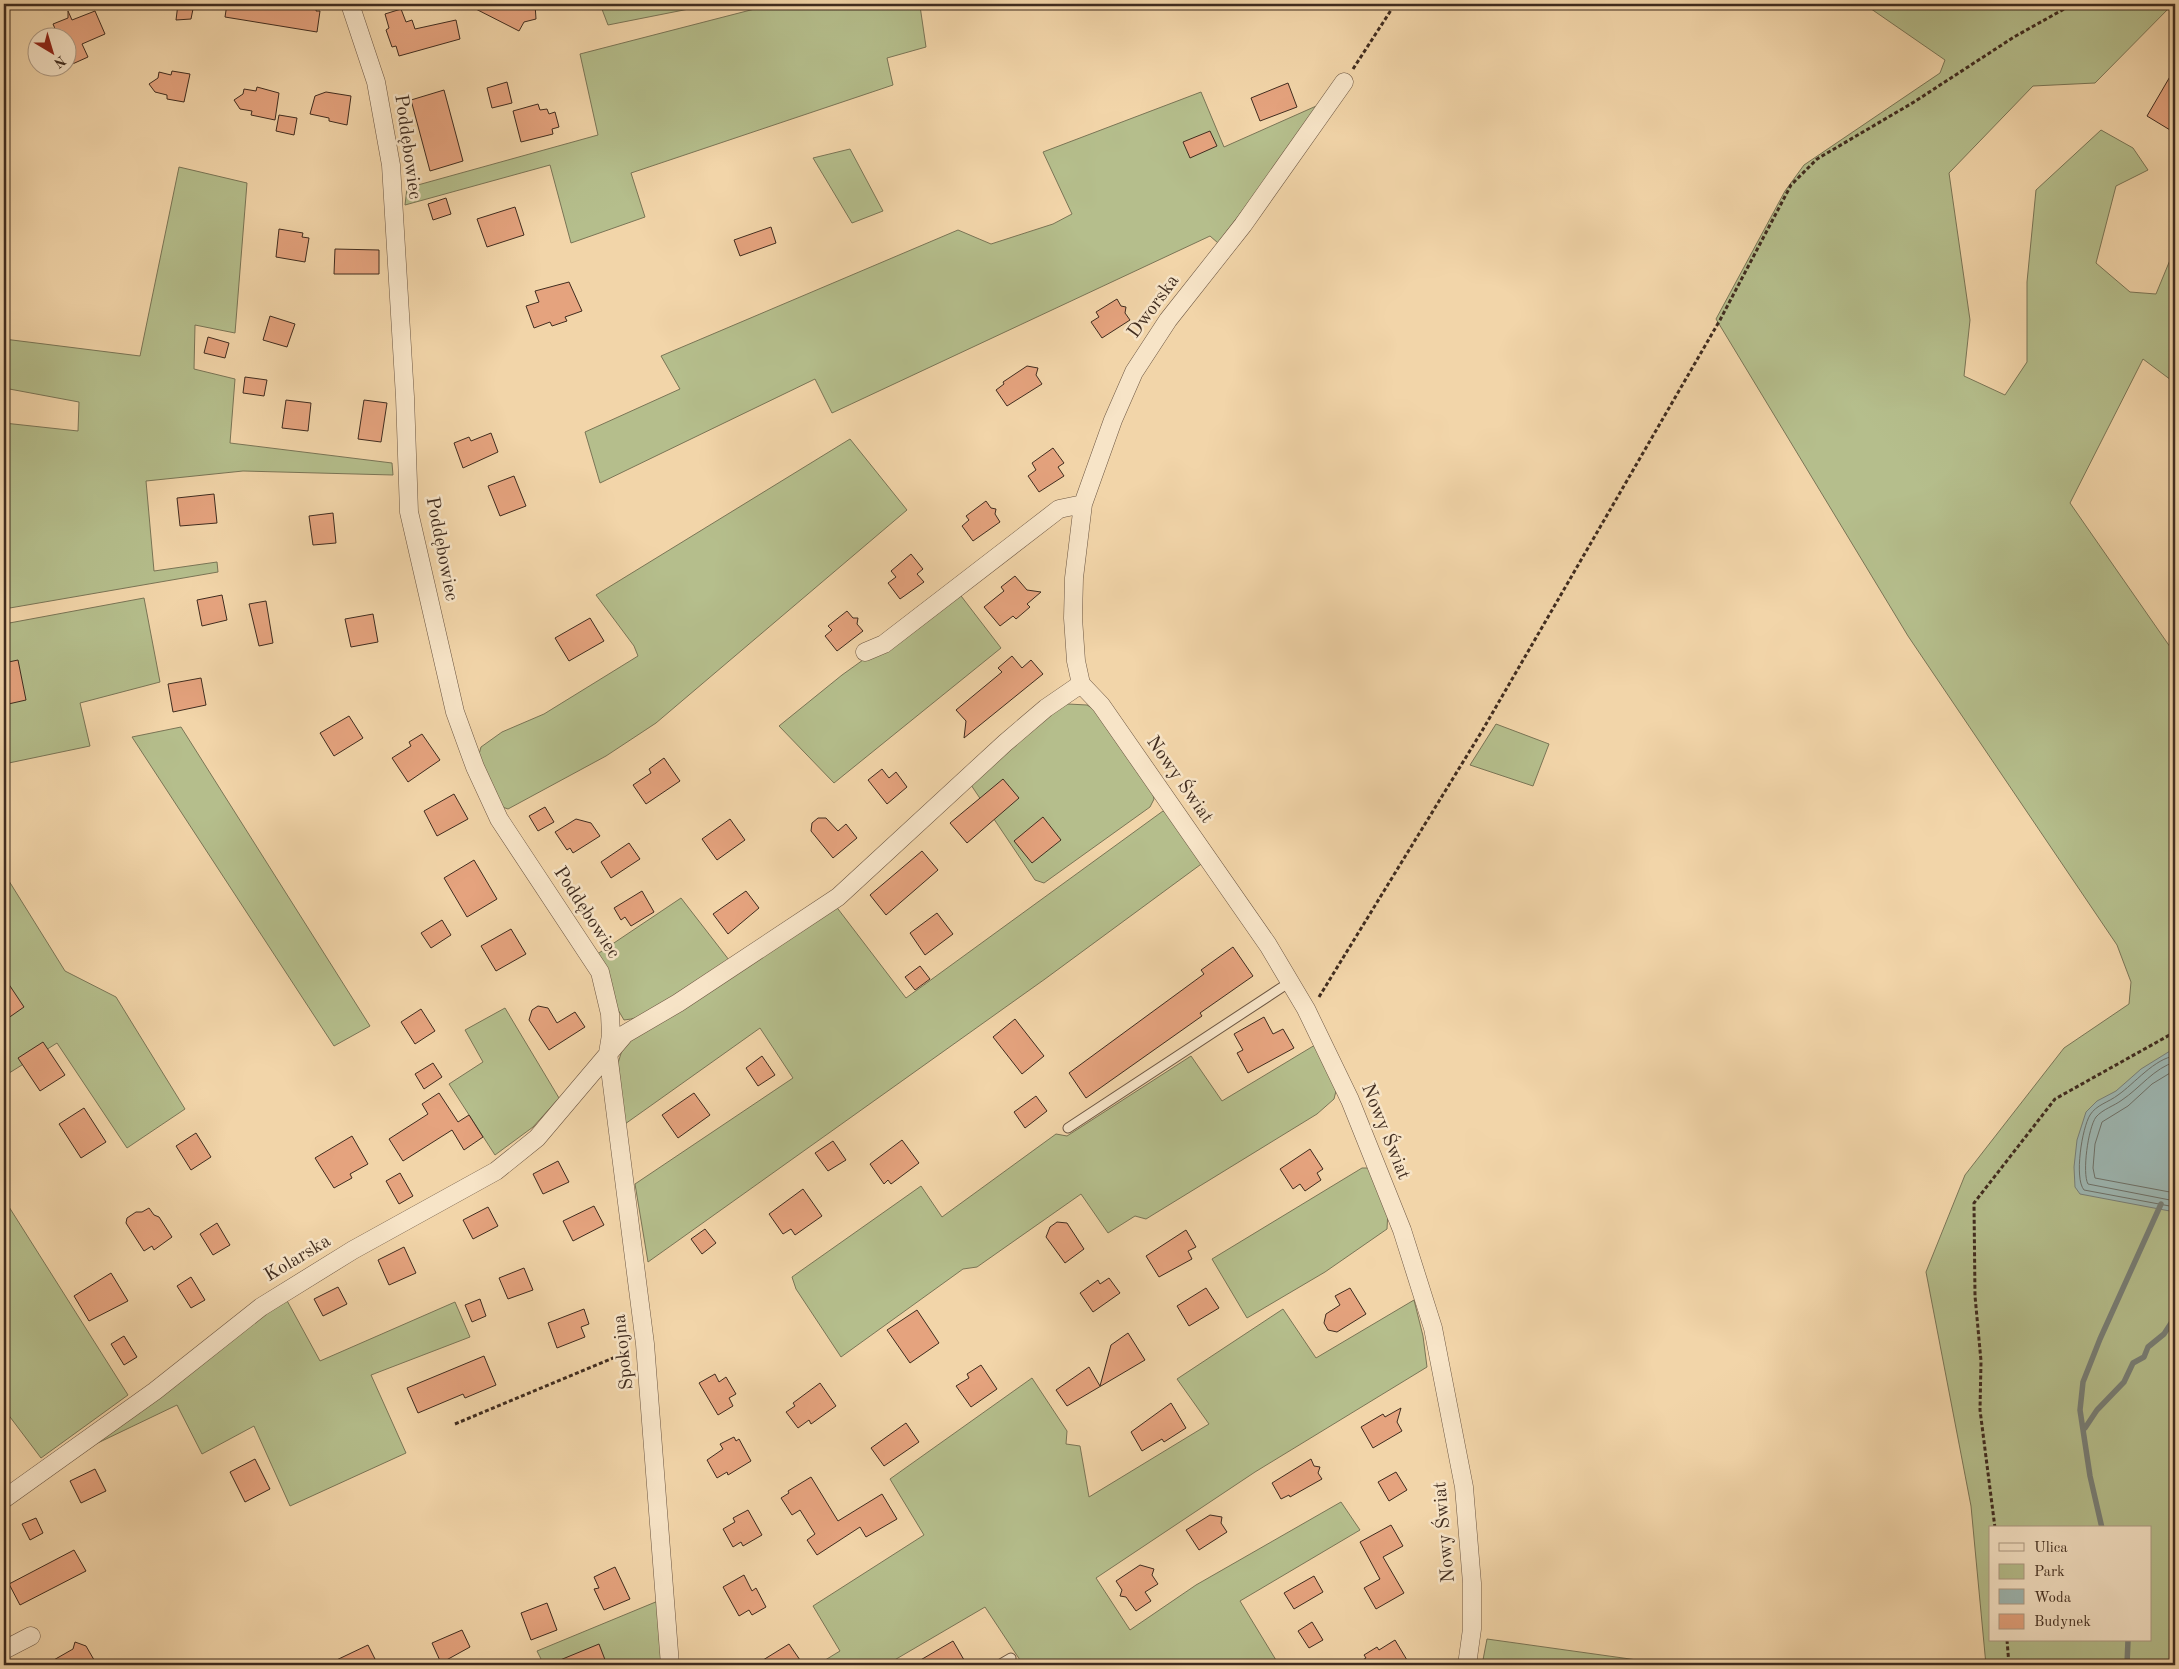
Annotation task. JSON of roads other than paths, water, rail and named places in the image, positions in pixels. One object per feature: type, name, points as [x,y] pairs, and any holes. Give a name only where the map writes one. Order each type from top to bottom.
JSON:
[{"type":"street","name":"Poddębowiec","points":[[350,4],[376,82],[391,165],[405,397],[409,512],[455,712],[475,767],[499,819],[600,972],[610,1014],[611,1035]]},
{"type":"street","name":"Dworska","points":[[1081,684],[1076,661],[1073,618],[1074,578],[1083,504],[1113,420],[1134,372],[1168,320],[1243,225],[1344,82]]},
{"type":"street","points":[[865,652],[884,644],[1059,509],[1083,504]]},
{"type":"street","name":"Nowy Świat","points":[[1081,684],[1101,705],[1268,945],[1306,1009],[1350,1100],[1402,1230],[1433,1328],[1464,1487],[1472,1583],[1472,1629],[1467,1665]]},
{"type":"street","name":"Kolarska","points":[[4,1499],[156,1391],[261,1307],[353,1250],[496,1171],[537,1138],[625,1034],[678,1003],[838,897],[1005,743],[1046,708],[1081,684]]},
{"type":"street","name":"Spokojna","points":[[611,1035],[608,1053],[645,1344],[670,1665]]},
{"type":"street","points":[[4,1650],[31,1636]]},
{"type":"lane","points":[[1068,1128],[1290,982]]},
{"type":"lane","points":[[999,1665],[1011,1658]]},
{"type":"water","points":[[2170,1051],[2175,1051],[2175,1212],[2080,1194],[2075,1187],[2074,1167],[2077,1140],[2086,1112],[2097,1101],[2116,1091],[2141,1069]]},
{"type":"waterway","points":[[2102,1526],[2090,1476],[2080,1410],[2083,1382],[2100,1339],[2161,1204]]},
{"type":"waterway","points":[[2085,1428],[2097,1410],[2124,1382],[2133,1363],[2144,1357],[2148,1347],[2164,1334],[2175,1317]]},
{"type":"waterway","points":[[2127,1665],[2128,1642]]}]
